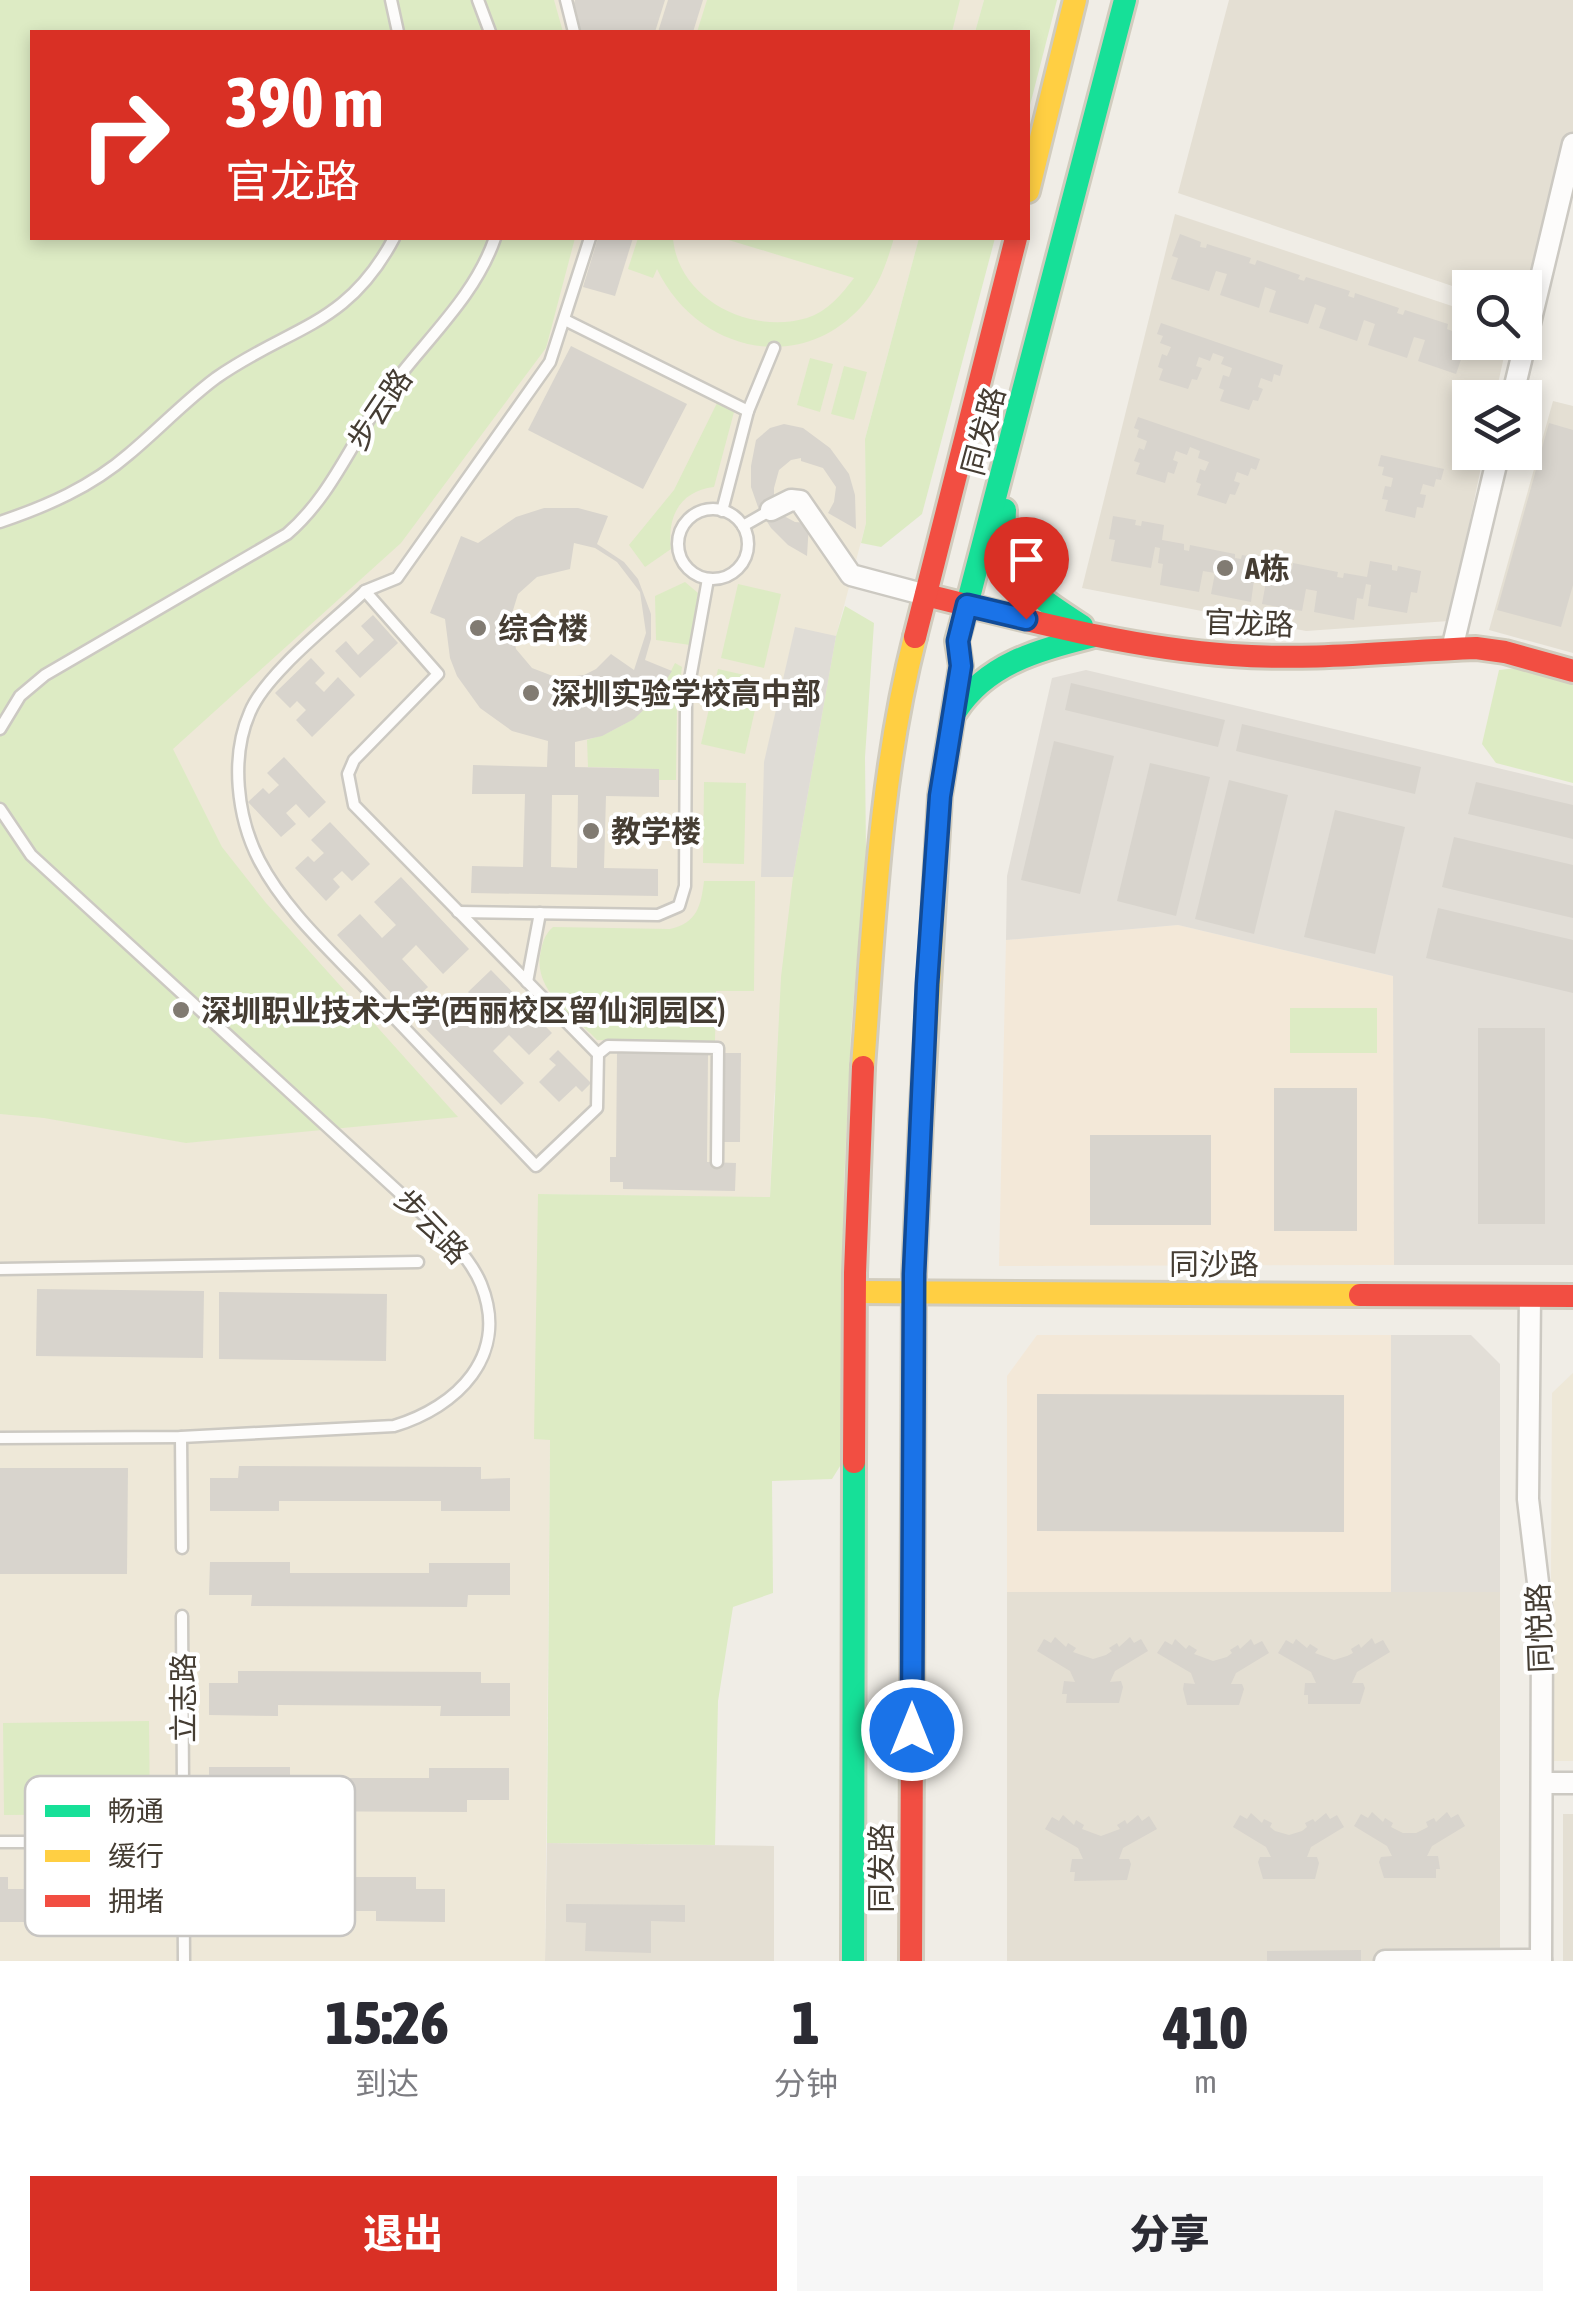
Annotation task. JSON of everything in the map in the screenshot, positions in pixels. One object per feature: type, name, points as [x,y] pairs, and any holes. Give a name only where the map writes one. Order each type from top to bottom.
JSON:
[{"type":"main road","points":[[1030,183],[1075,0]]},
{"type":"main road","name":"同发路","points":[[911,1961],[914,1292],[930,913],[940,796],[961,666],[958,641],[1124,0]]},
{"type":"main road","name":"同发路","points":[[853,1961],[855,1292],[862,1082],[880,836],[898,712],[1015,240]]},
{"type":"main road","points":[[1010,450],[1003,541],[1011,568],[1030,591],[1096,635]]},
{"type":"main road","name":"官龙路","points":[[926,595],[1096,635],[1236,656],[1452,649],[1505,652],[1573,671]]},
{"type":"main road","points":[[952,721],[964,696],[1011,660],[1096,635]]},
{"type":"main road","name":"同沙路","points":[[855,1292],[1573,1296]]},
{"type":"street","points":[[1516,380],[1572,153]]},
{"type":"street","points":[[1452,649],[1495,470]]},
{"type":"street","points":[[771,510],[791,500],[800,502],[850,575],[926,595]]},
{"type":"street","name":"同悦路","points":[[1530,1296],[1528,1499],[1542,1616],[1542,1961]]},
{"type":"street","points":[[1542,1783],[1573,1783]]},
{"type":"street","points":[[1384,1961],[1542,1961]]},
{"type":"lane","points":[[391,0],[398,30]]},
{"type":"lane","points":[[478,0],[489,30]]},
{"type":"lane","points":[[566,0],[574,30]]},
{"type":"lane","points":[[0,522],[46,506],[91,482],[130,454],[218,376],[324,319],[362,286],[393,240]]},
{"type":"lane","name":"步云路","points":[[0,729],[20,696],[45,675],[287,534],[310,514],[382,400],[476,281],[494,240]]},
{"type":"lane","points":[[366,590],[438,674],[354,760],[348,788],[354,804],[598,1054],[597,1108],[536,1166],[297,916],[259,860],[246,826],[238,762],[249,712],[259,694],[366,590],[397,578],[542,375],[557,347],[589,240]]},
{"type":"lane","points":[[565,320],[748,411]]},
{"type":"lane","points":[[722,511],[748,411],[774,348]]},
{"type":"lane","points":[[743,526],[771,510]]},
{"type":"lane","points":[[722,511],[743,526],[747,537],[745,559],[730,575],[708,579],[698,576],[684,563],[678,544],[680,534],[684,524],[701,512],[722,511]]},
{"type":"lane","points":[[457,912],[658,915],[674,911],[682,900],[686,701],[708,579]]},
{"type":"lane","name":"步云路","points":[[0,809],[31,854],[450,1239],[482,1286],[488,1332],[476,1372],[460,1391],[422,1418],[394,1426],[181,1436],[0,1438]]},
{"type":"lane","points":[[527,982],[540,913]]},
{"type":"lane","points":[[598,1054],[608,1046],[718,1048],[717,1162]]},
{"type":"lane","points":[[0,1269],[418,1262]]},
{"type":"lane","points":[[181,1436],[182,1548]]},
{"type":"lane","name":"立志路","points":[[182,1616],[183,1776]]},
{"type":"shaded area","name":"深圳职业技术大学(西丽校区留仙洞园区)","points":[[0,0],[984,0],[976,30],[30,30],[30,240],[918,240],[865,439],[866,523],[836,636],[774,1098],[770,1198],[539,1194],[535,1439],[550,1439],[545,1961],[0,1961]]},
{"type":"shaded area","points":[[1229,0],[1573,0],[1573,183],[1540,270],[1452,270],[1452,286],[1178,193]]},
{"type":"shaded area","points":[[1175,214],[1452,306],[1452,360],[1503,360],[1499,380],[1452,380],[1452,470],[1480,470],[1449,621],[1306,631],[1082,588]]},
{"type":"shaded area","points":[[1553,401],[1573,406],[1573,653],[1489,630],[1534,470],[1542,470],[1542,440]]},
{"type":"shaded area","points":[[795,627],[836,636],[793,877],[761,877],[764,762]]},
{"type":"shaded area","points":[[1086,670],[1573,786],[1573,1265],[1394,1265],[1393,976],[1178,925],[1006,940],[1007,876],[1052,678]]},
{"type":"shaded area","points":[[1178,925],[1393,976],[1394,1265],[999,1266],[1006,940]]},
{"type":"shaded area","points":[[1037,1335],[1391,1335],[1391,1592],[1007,1592],[1007,1376]]},
{"type":"shaded area","points":[[1391,1335],[1471,1335],[1500,1364],[1500,1592],[1391,1592]]},
{"type":"shaded area","points":[[1573,1373],[1573,1761],[1550,1761],[1552,1393]]},
{"type":"shaded area","points":[[1007,1592],[1500,1592],[1500,1961],[1007,1961]]},
{"type":"shaded area","points":[[1563,1814],[1573,1814],[1573,1961],[1563,1961]]},
{"type":"shaded area","points":[[547,1843],[774,1846],[774,1961],[545,1961]]},
{"type":"green space","points":[[0,0],[554,0],[562,30],[30,30],[30,240],[574,240],[546,348],[401,543],[173,749],[222,847],[266,903],[458,1117],[186,1143],[0,1114]]},
{"type":"green space","points":[[707,0],[960,0],[952,30],[698,30]]},
{"type":"green space","points":[[984,0],[1057,0],[1030,105],[1030,30],[976,30]]},
{"type":"green space","points":[[637,240],[673,240],[688,279],[703,295],[741,316],[785,322],[821,311],[854,278],[729,240],[893,240],[878,283],[861,307],[835,329],[807,342],[778,347],[749,344],[721,335],[696,319],[674,296],[657,269],[653,278],[628,269]]},
{"type":"green space","points":[[918,240],[994,240],[922,514],[881,547],[861,543],[866,523],[865,439]]},
{"type":"green space","points":[[810,358],[833,364],[820,412],[797,405]]},
{"type":"green space","points":[[844,366],[867,372],[854,420],[831,414]]},
{"type":"green space","points":[[717,403],[734,412],[714,487],[684,500],[671,526],[671,549],[645,567],[629,545],[674,490]]},
{"type":"green space","points":[[685,582],[698,593],[690,645],[656,640],[655,596]]},
{"type":"green space","points":[[738,584],[781,594],[764,668],[721,658]]},
{"type":"green space","points":[[845,606],[874,623],[865,757],[866,851],[851,1032],[844,1185],[842,1463],[832,1479],[772,1481],[773,1593],[733,1607],[718,1701],[715,1845],[547,1843],[550,1440],[534,1439],[538,1194],[770,1197],[781,977],[793,877],[836,636]]},
{"type":"green space","points":[[675,663],[682,667],[677,703],[676,780],[659,780],[658,769],[588,767],[587,740],[616,729],[640,712]]},
{"type":"green space","points":[[1517,668],[1573,684],[1573,783],[1496,763],[1482,744],[1499,670]]},
{"type":"green space","points":[[718,669],[762,679],[745,754],[701,744]]},
{"type":"green space","points":[[704,782],[746,783],[744,864],[703,863]]},
{"type":"green space","points":[[704,881],[755,881],[754,991],[716,991],[715,1041],[597,1040],[558,1002],[544,981],[540,956],[547,933],[553,927],[670,929],[692,918]]},
{"type":"green space","points":[[1290,1008],[1377,1008],[1377,1053],[1290,1053]]},
{"type":"green space","points":[[149,1721],[150,1776],[25,1776],[25,1815],[4,1815],[3,1723]]},
{"type":"building","points":[[575,0],[665,0],[656,30],[567,30]]},
{"type":"building","points":[[668,0],[703,0],[694,30],[659,30]]},
{"type":"building","points":[[1180,234],[1201,242],[1200,247],[1206,248],[1207,244],[1251,258],[1249,263],[1255,265],[1257,260],[1300,275],[1298,279],[1304,281],[1306,277],[1350,291],[1348,296],[1354,298],[1355,293],[1399,308],[1397,313],[1403,315],[1405,310],[1448,324],[1447,329],[1452,331],[1452,360],[1461,360],[1456,374],[1418,361],[1425,340],[1414,337],[1407,358],[1368,345],[1375,324],[1364,320],[1357,341],[1319,328],[1326,308],[1315,304],[1308,324],[1269,312],[1276,291],[1265,287],[1259,308],[1220,295],[1227,274],[1216,271],[1209,291],[1171,279],[1178,258],[1172,256]]},
{"type":"building","points":[[597,240],[632,240],[615,296],[583,287]]},
{"type":"building","points":[[1161,323],[1283,365],[1280,376],[1274,374],[1272,382],[1261,378],[1258,387],[1263,389],[1249,410],[1220,401],[1223,375],[1229,377],[1232,368],[1221,364],[1224,357],[1213,353],[1210,361],[1199,357],[1196,366],[1202,368],[1188,389],[1159,380],[1162,354],[1167,356],[1171,347],[1160,343],[1163,336],[1157,334]]},
{"type":"building","points":[[571,346],[687,404],[643,489],[528,430]]},
{"type":"building","points":[[1138,417],[1260,459],[1256,470],[1251,468],[1248,476],[1237,472],[1234,481],[1240,483],[1226,504],[1197,495],[1200,469],[1205,471],[1209,462],[1198,458],[1200,451],[1190,447],[1187,455],[1176,451],[1174,474],[1168,472],[1165,483],[1136,474],[1140,463],[1134,461],[1147,441],[1137,437],[1139,430],[1134,428]]},
{"type":"building","points":[[1549,423],[1573,430],[1573,585],[1561,627],[1497,610],[1536,470],[1542,470],[1542,448]]},
{"type":"building","points":[[784,424],[803,428],[830,448],[849,474],[855,495],[856,529],[828,513],[836,487],[823,468],[801,458],[791,460],[779,470],[774,500],[784,516],[809,523],[807,556],[771,528],[751,487],[756,440],[770,428]]},
{"type":"building","points":[[1381,455],[1444,469],[1434,487],[1423,484],[1423,508],[1417,507],[1415,518],[1385,511],[1385,486],[1391,487],[1393,478],[1382,475],[1384,467],[1378,466]]},
{"type":"building","name":"综合楼","points":[[544,508],[578,508],[608,516],[597,544],[624,562],[638,579],[651,614],[651,639],[645,660],[672,671],[651,703],[634,719],[602,736],[575,742],[575,767],[659,769],[659,797],[606,796],[604,868],[658,869],[658,896],[471,893],[472,866],[523,867],[525,794],[472,794],[473,765],[547,767],[548,741],[512,731],[480,708],[457,676],[450,658],[445,619],[430,613],[461,536],[478,543],[516,517]],"holes":[[[574,543],[595,548],[617,562],[640,592],[646,633],[634,670],[611,654],[584,675],[558,678],[532,668],[516,649],[510,620],[518,594],[537,577],[570,569]],[[552,795],[578,795],[577,868],[551,867]]]},
{"type":"building","name":"A栋","points":[[1113,516],[1136,520],[1135,525],[1141,526],[1142,521],[1164,525],[1162,540],[1184,544],[1184,550],[1189,551],[1190,545],[1235,554],[1235,558],[1241,559],[1242,555],[1287,562],[1286,568],[1292,569],[1293,563],[1338,572],[1337,577],[1343,578],[1344,573],[1367,577],[1370,561],[1392,565],[1392,570],[1397,571],[1398,566],[1421,571],[1417,593],[1411,592],[1407,613],[1368,606],[1371,585],[1366,584],[1363,599],[1357,598],[1354,620],[1314,612],[1317,591],[1306,589],[1302,611],[1262,604],[1266,582],[1254,580],[1251,602],[1211,594],[1215,573],[1203,571],[1199,592],[1160,585],[1160,548],[1155,547],[1151,568],[1111,561],[1115,540],[1109,539]]},
{"type":"building","points":[[373,615],[398,643],[360,678],[335,651],[346,641],[358,655],[374,640],[361,626]]},
{"type":"building","points":[[311,658],[325,673],[315,683],[324,692],[338,677],[355,695],[312,737],[296,720],[306,710],[297,701],[290,708],[275,693]]},
{"type":"building","points":[[1071,683],[1225,720],[1218,747],[1065,710]]},
{"type":"building","points":[[1242,724],[1421,767],[1415,794],[1236,751]]},
{"type":"building","points":[[1054,741],[1114,756],[1080,894],[1021,880]]},
{"type":"building","points":[[284,757],[326,802],[309,818],[296,804],[286,813],[296,824],[281,837],[248,802],[263,788],[269,794],[279,785],[267,773]]},
{"type":"building","points":[[1150,763],[1210,777],[1176,916],[1117,901]]},
{"type":"building","points":[[1229,780],[1288,795],[1254,934],[1195,919]]},
{"type":"building","points":[[1476,782],[1573,805],[1573,839],[1468,814]]},
{"type":"building","points":[[1335,810],[1405,827],[1375,954],[1304,937]]},
{"type":"building","points":[[330,822],[370,864],[352,881],[342,871],[333,879],[340,887],[326,901],[295,868],[308,856],[314,862],[324,853],[311,840]]},
{"type":"building","points":[[1454,837],[1573,865],[1573,918],[1442,887]]},
{"type":"building","points":[[401,877],[469,949],[443,974],[416,945],[402,959],[428,987],[405,1008],[337,935],[360,914],[382,938],[396,925],[374,902]]},
{"type":"building","points":[[1438,908],[1573,940],[1573,993],[1426,958]]},
{"type":"building","points":[[491,970],[552,1033],[529,1055],[509,1035],[493,1051],[524,1083],[501,1105],[413,1016],[437,993],[464,1021],[480,1005],[468,992]]},
{"type":"building","points":[[1478,1028],[1545,1028],[1545,1224],[1478,1224]]},
{"type":"building","points":[[558,1050],[591,1083],[582,1092],[576,1086],[559,1102],[539,1082],[556,1065],[549,1059]]},
{"type":"building","points":[[617,1053],[708,1054],[707,1162],[736,1163],[735,1191],[623,1189],[623,1182],[610,1182],[610,1157],[616,1157]]},
{"type":"building","points":[[723,1053],[741,1053],[740,1142],[722,1142]]},
{"type":"building","points":[[1274,1088],[1357,1088],[1357,1231],[1274,1231]]},
{"type":"building","points":[[1090,1135],[1211,1135],[1211,1225],[1090,1225]]},
{"type":"building","points":[[37,1289],[204,1291],[203,1358],[36,1356]]},
{"type":"building","points":[[219,1292],[387,1294],[386,1361],[219,1359]]},
{"type":"building","points":[[1037,1394],[1344,1395],[1344,1532],[1037,1531]]},
{"type":"building","points":[[239,1466],[481,1467],[481,1479],[510,1478],[510,1511],[441,1511],[441,1501],[279,1501],[279,1511],[210,1511],[210,1478],[238,1478]]},
{"type":"building","points":[[0,1468],[128,1468],[127,1574],[0,1574]]},
{"type":"building","points":[[210,1562],[290,1562],[290,1573],[429,1573],[429,1563],[510,1563],[510,1595],[468,1595],[467,1607],[251,1606],[252,1595],[209,1595]]},
{"type":"building","points":[[1055,1637],[1066,1647],[1068,1643],[1076,1648],[1073,1652],[1093,1659],[1106,1655],[1112,1651],[1109,1648],[1117,1643],[1119,1647],[1130,1637],[1134,1643],[1141,1639],[1148,1651],[1115,1671],[1110,1682],[1121,1681],[1119,1703],[1066,1703],[1067,1694],[1062,1694],[1064,1681],[1075,1682],[1070,1671],[1037,1651],[1044,1639],[1051,1643]]},
{"type":"building","points":[[1372,1638],[1375,1644],[1383,1640],[1390,1652],[1357,1672],[1352,1683],[1363,1683],[1365,1688],[1360,1704],[1308,1704],[1305,1683],[1316,1683],[1311,1672],[1278,1653],[1286,1640],[1293,1644],[1296,1639],[1307,1648],[1310,1644],[1318,1649],[1315,1653],[1334,1660],[1353,1653],[1351,1649],[1359,1644],[1361,1648]]},
{"type":"building","points":[[1175,1639],[1186,1649],[1189,1645],[1197,1650],[1194,1654],[1213,1661],[1227,1657],[1232,1653],[1230,1650],[1238,1645],[1240,1649],[1251,1639],[1254,1645],[1262,1641],[1269,1653],[1236,1673],[1231,1684],[1242,1684],[1244,1689],[1239,1705],[1187,1705],[1183,1689],[1184,1683],[1195,1684],[1191,1673],[1157,1653],[1165,1641],[1172,1645]]},
{"type":"building","points":[[238,1671],[481,1672],[481,1683],[510,1683],[510,1716],[440,1716],[441,1706],[278,1705],[278,1716],[209,1715],[209,1683],[238,1683]]},
{"type":"building","points":[[209,1767],[290,1767],[290,1776],[209,1776]]},
{"type":"building","points":[[429,1768],[509,1768],[509,1800],[467,1800],[467,1812],[355,1811],[355,1778],[429,1778]]},
{"type":"building","points":[[1372,1812],[1403,1833],[1416,1833],[1428,1827],[1426,1822],[1434,1818],[1436,1822],[1447,1812],[1451,1818],[1458,1814],[1465,1826],[1432,1846],[1427,1856],[1438,1856],[1440,1869],[1436,1869],[1436,1878],[1384,1878],[1379,1862],[1381,1857],[1392,1856],[1387,1846],[1354,1826],[1361,1814],[1368,1818]]},
{"type":"building","points":[[1251,1813],[1262,1823],[1264,1819],[1272,1823],[1270,1827],[1275,1831],[1289,1835],[1302,1831],[1307,1827],[1305,1823],[1313,1819],[1315,1822],[1326,1813],[1330,1819],[1337,1815],[1344,1827],[1311,1847],[1307,1857],[1317,1857],[1319,1863],[1315,1879],[1263,1879],[1258,1862],[1260,1857],[1271,1857],[1266,1847],[1233,1827],[1240,1815],[1247,1819]]},
{"type":"building","points":[[1063,1815],[1074,1825],[1076,1820],[1084,1825],[1082,1829],[1101,1836],[1120,1829],[1117,1825],[1125,1820],[1127,1824],[1138,1815],[1142,1821],[1149,1816],[1157,1829],[1123,1848],[1119,1859],[1129,1859],[1131,1864],[1127,1880],[1074,1881],[1075,1872],[1070,1872],[1072,1859],[1083,1859],[1078,1848],[1045,1829],[1052,1817],[1059,1821]]},
{"type":"building","points":[[0,1877],[8,1877],[8,1889],[25,1889],[25,1922],[0,1922]]},
{"type":"building","points":[[355,1877],[416,1877],[416,1889],[445,1889],[445,1922],[376,1921],[376,1911],[355,1911]]},
{"type":"building","points":[[566,1904],[685,1905],[685,1922],[651,1921],[651,1953],[585,1951],[586,1923],[566,1922]]},
{"type":"building","points":[[1361,1950],[1361,1961],[1267,1961],[1267,1951]]},
{"type":"traffic: fast","points":[[967,605],[1125,0]]},
{"type":"traffic: fast","points":[[1005,510],[1005,533],[1014,567],[1035,592],[1082,626]]},
{"type":"traffic: fast","points":[[956,711],[969,694],[999,669],[1035,653],[1094,636]]},
{"type":"traffic: fast","points":[[853,1961],[854,1462]]},
{"type":"traffic: slow","points":[[1030,183],[1075,0]]},
{"type":"traffic: slow","points":[[921,1122],[940,796],[961,666],[957,641],[967,605]]},
{"type":"traffic: slow","points":[[863,1067],[886,797],[915,637]]},
{"type":"traffic: slow","points":[[855,1292],[1360,1295]]},
{"type":"traffic: jam","points":[[915,637],[1015,240]]},
{"type":"traffic: jam","points":[[926,595],[1078,632],[1193,651],[1293,657],[1476,648],[1573,671]]},
{"type":"traffic: jam","points":[[854,1462],[855,1273],[863,1067]]},
{"type":"traffic: jam","points":[[911,1961],[914,1274],[921,1122]]},
{"type":"traffic: jam","points":[[1360,1295],[1573,1296]]},
{"type":"place","name":"A栋","points":[[1225,568]]},
{"type":"place","name":"综合楼","points":[[478,628]]},
{"type":"place","name":"深圳实验学校高中部","points":[[531,693]]},
{"type":"place","name":"教学楼","points":[[591,831]]},
{"type":"place","name":"深圳职业技术大学(西丽校区留仙洞园区)","points":[[181,1010]]},
{"type":"route","points":[[912,1730],[914,1274],[930,913],[940,796],[961,666],[958,641],[967,605],[1026,619]]}]
